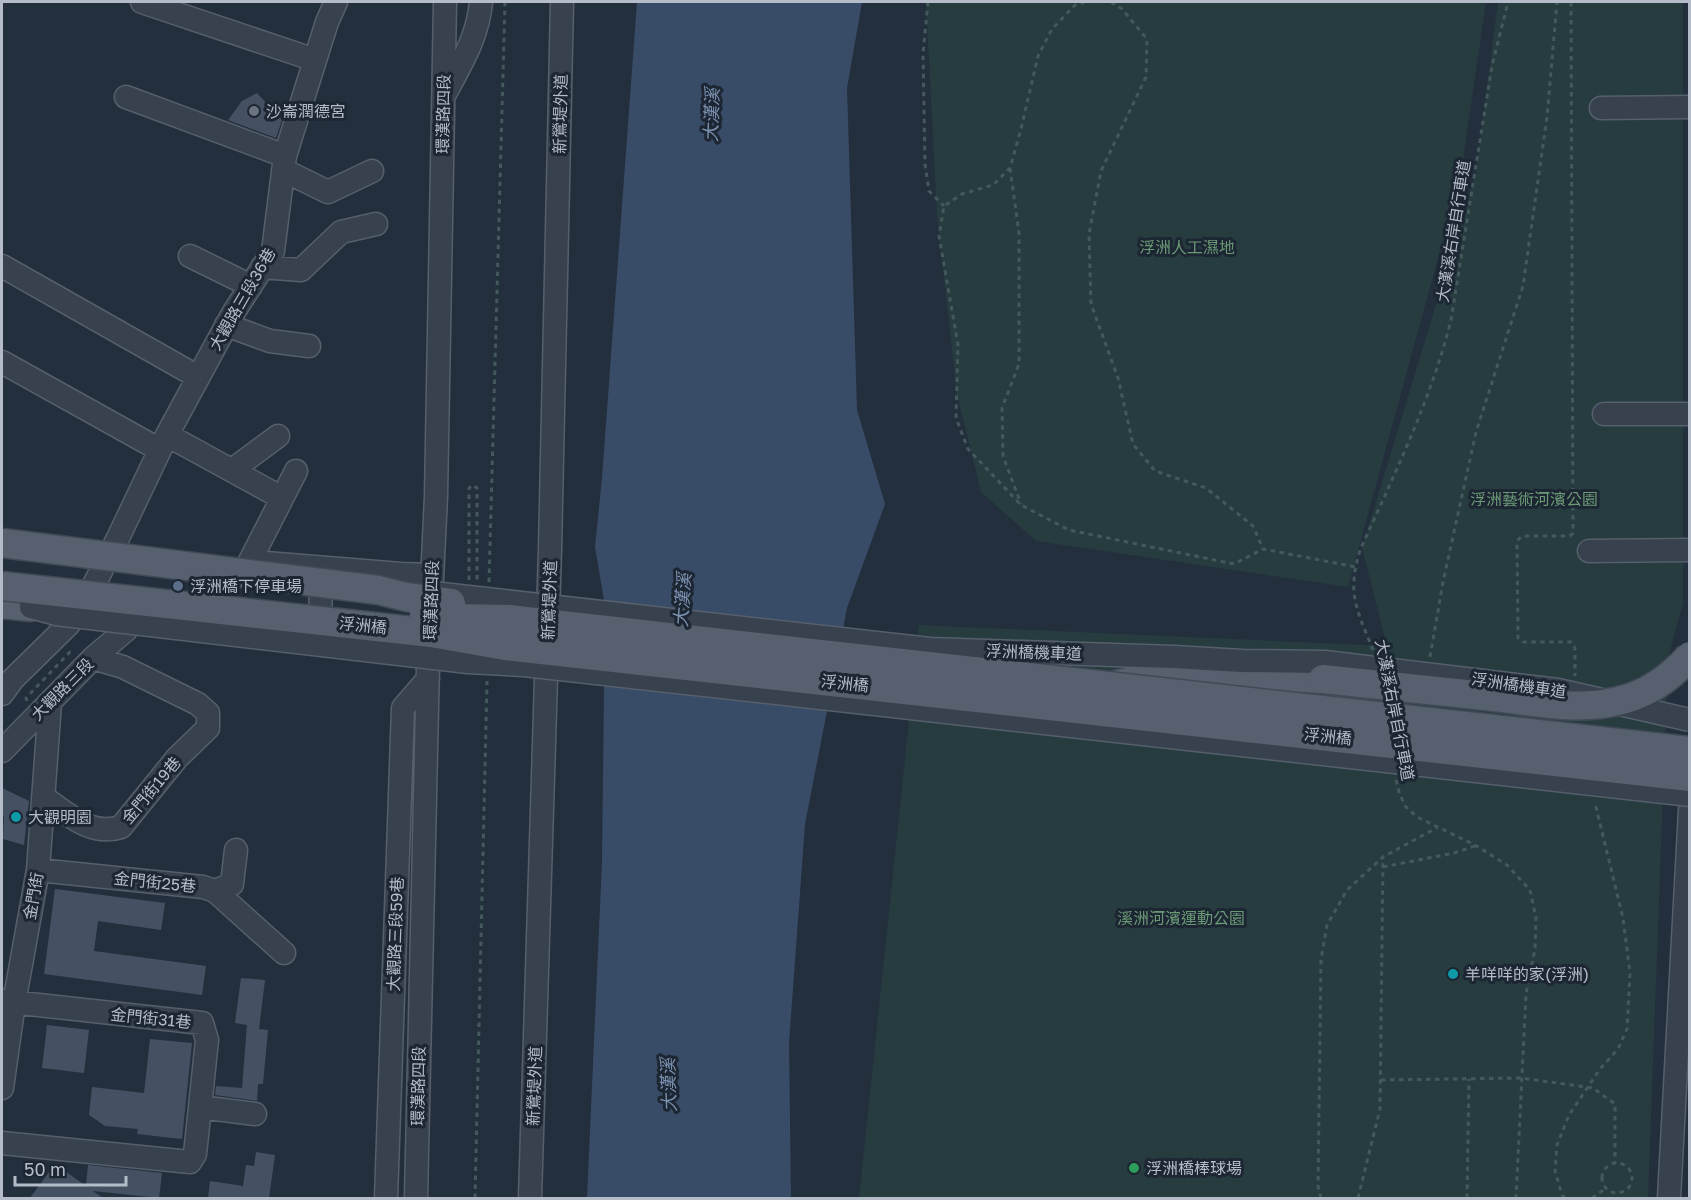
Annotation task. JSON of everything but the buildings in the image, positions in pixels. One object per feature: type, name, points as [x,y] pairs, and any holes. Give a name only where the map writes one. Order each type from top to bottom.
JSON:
[{"type":"main road","points":[[2,543],[378,590],[406,597],[459,604],[507,632]]},
{"type":"main road","name":"浮洲橋","points":[[2,568],[457,618],[507,632],[1689,777]]},
{"type":"main road","name":"浮洲橋","points":[[2,586],[431,633],[507,632],[1112,686],[1689,751]]},
{"type":"main road","points":[[2,604],[31,607],[57,606],[430,649],[507,632]]},
{"type":"main road","name":"浮洲橋","points":[[1112,686],[1167,672],[1323,679],[1556,704],[1596,705],[1638,695],[1660,684],[1689,656]]},
{"type":"street","points":[[142,2],[315,60]]},
{"type":"street","name":"大觀路三段36巷","points":[[69,624],[85,602],[114,547],[164,442],[226,325],[273,251],[284,163],[327,22],[336,2]]},
{"type":"street","name":"環漢路四段","points":[[416,1198],[428,672],[436,484],[445,2]]},
{"type":"street","points":[[444,96],[470,47],[480,20],[481,2]]},
{"type":"street","name":"新鶯堤外道","points":[[530,1198],[550,572],[562,2]]},
{"type":"street","points":[[126,97],[284,163],[328,192],[372,171]]},
{"type":"street","points":[[1601,108],[1689,106]]},
{"type":"street","points":[[190,256],[257,277],[301,270],[341,232],[375,224]]},
{"type":"street","points":[[2,266],[198,377]]},
{"type":"street","points":[[226,325],[270,341],[309,346]]},
{"type":"street","points":[[2,362],[164,442],[232,470],[282,498]]},
{"type":"street","points":[[1604,414],[1689,414]]},
{"type":"street","points":[[232,470],[278,436]]},
{"type":"street","points":[[250,561],[296,471]]},
{"type":"street","points":[[2,532],[114,547],[250,561],[432,575]]},
{"type":"street","points":[[1589,551],[1689,550]]},
{"type":"street","points":[[303,650],[320,637],[321,571],[306,566]]},
{"type":"street","name":"浮洲橋機車道","points":[[378,590],[406,590],[930,649],[1325,662],[1558,690],[1689,720]]},
{"type":"street","points":[[31,607],[56,614],[468,662],[524,665],[1689,795]]},
{"type":"street","points":[[2,618],[303,650],[428,672]]},
{"type":"street","points":[[2,694],[13,679],[69,624]]},
{"type":"street","name":"大觀路三段","points":[[2,751],[93,658],[126,630]]},
{"type":"street","points":[[1242,661],[1269,666],[1325,670],[1557,696],[1597,696],[1620,692],[1642,683],[1665,669],[1681,654],[1689,641]]},
{"type":"street","name":"金門街19巷","points":[[43,797],[89,828],[110,831],[121,827],[177,758],[208,728],[208,713],[198,704],[123,667],[93,658]]},
{"type":"street","name":"大觀路三段59巷","points":[[386,1198],[403,708],[428,672]]},
{"type":"street","name":"金門街","points":[[2,1088],[8,1002],[38,870],[50,703]]},
{"type":"street","points":[[1669,1198],[1689,810]]},
{"type":"street","points":[[215,891],[232,884],[236,850]]},
{"type":"street","name":"金門街25巷","points":[[38,870],[203,887],[215,891],[284,953]]},
{"type":"street","name":"金門街31巷","points":[[8,1002],[202,1023],[207,1040],[200,1107]]},
{"type":"street","points":[[2,1143],[190,1162],[195,1154],[200,1107],[255,1114]]},
{"type":"path","points":[[928,2],[923,53],[925,164],[929,191],[944,206]]},
{"type":"path","points":[[1021,505],[1003,456],[1002,408],[1019,364],[1019,233],[1010,168],[1022,129],[1038,56],[1052,29],[1075,5],[1084,2]]},
{"type":"path","points":[[1111,2],[1122,9],[1147,39],[1146,77],[1101,171],[1089,234],[1091,304],[1118,378],[1133,444],[1155,471],[1206,488],[1253,526],[1263,549]]},
{"type":"path","name":"大漢溪右岸自行車道","points":[[1374,651],[1358,609],[1353,585],[1359,550],[1429,393],[1442,358],[1451,320],[1492,66],[1508,2]]},
{"type":"path","points":[[1430,659],[1443,582],[1476,432],[1523,286],[1547,117],[1557,2]]},
{"type":"path","points":[[1571,2],[1574,532],[1570,537],[1522,536],[1517,541],[1518,638],[1522,642],[1570,642],[1575,648],[1575,680]]},
{"type":"path","points":[[1010,168],[993,185],[962,194],[944,206],[939,236],[958,345],[956,418],[968,449],[1021,505],[1069,530],[1234,564],[1263,549],[1356,567]]},
{"type":"path","points":[[469,579],[469,488],[473,484],[477,488],[477,580],[489,581]]},
{"type":"path","name":"大漢溪右岸自行車道","points":[[1395,775],[1399,792],[1406,806],[1417,817],[1475,845],[1507,865],[1530,890],[1536,918],[1535,949],[1526,994],[1516,1198]]},
{"type":"path","points":[[1565,1198],[1555,1171],[1557,1145],[1569,1115],[1600,1069],[1618,1049],[1627,1029],[1630,973],[1623,918],[1594,799]]},
{"type":"path","points":[[1321,1198],[1318,1186],[1321,958],[1327,925],[1347,890],[1383,857],[1438,827]]},
{"type":"path","points":[[1383,867],[1454,854],[1475,845]]},
{"type":"path","points":[[1358,1198],[1380,1109],[1383,857]]},
{"type":"path","points":[[1381,1080],[1521,1078],[1593,1088],[1615,1104],[1615,1163]]},
{"type":"path","points":[[1467,1198],[1468,1079]]},
{"type":"path","points":[[1621,1163],[1631,1171],[1632,1183],[1623,1192],[1617,1194],[1605,1188],[1601,1178],[1605,1168],[1621,1163]]},
{"type":"path","points":[[1593,1198],[1605,1188]]},
{"type":"green space","name":"浮洲人工濕地","points":[[926,2],[1486,2],[1461,174],[1348,587],[1036,541],[981,492],[957,395],[937,215]]},
{"type":"green space","name":"溪洲河濱運動公園","points":[[1498,2],[1683,2],[1683,603],[1668,659],[1648,1198],[859,1198],[919,625],[1387,646],[1362,548],[1476,173]]},
{"type":"water","name":"大漢溪","points":[[637,2],[862,2],[847,88],[857,410],[885,504],[847,608],[805,824],[789,1043],[791,1198],[587,1198],[602,862],[605,606],[595,547]]},
{"type":"place","name":"沙崙潤德宮","points":[[254,111]]},
{"type":"place","name":"浮洲橋下停車場","points":[[178,586]]},
{"type":"place","name":"大觀明園","points":[[16,817]]},
{"type":"place","name":"羊咩咩的家(浮洲)","points":[[1453,974]]},
{"type":"place","name":"浮洲橋棒球場","points":[[1134,1168]]},
{"type":"park label","name":"浮洲藝術河濱公園","points":[[1534,499]]}]
